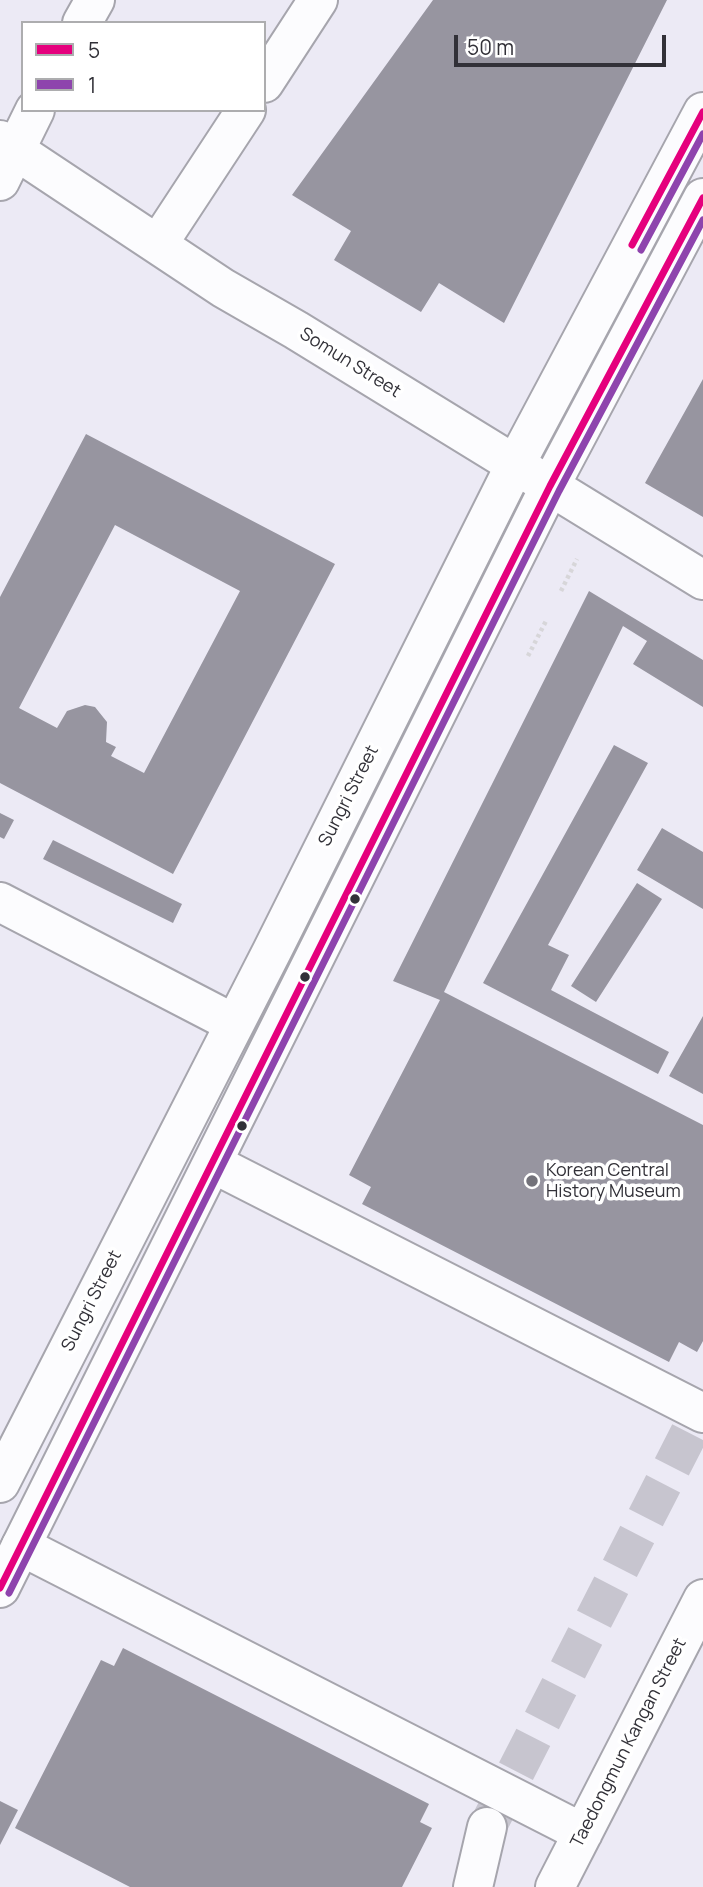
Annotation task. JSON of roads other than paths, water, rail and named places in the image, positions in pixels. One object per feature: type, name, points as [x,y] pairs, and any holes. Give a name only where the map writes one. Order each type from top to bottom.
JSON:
[{"type":"main road","points":[[83,21],[95,0]]},
{"type":"main road","points":[[266,80],[318,0]]},
{"type":"main road","points":[[5,157],[34,112]]},
{"type":"main road","points":[[158,244],[245,112]]},
{"type":"main road","name":"Sungri Street","points":[[0,1483],[515,465],[703,112]]},
{"type":"main road","name":"Somun Street","points":[[5,157],[158,244],[223,288],[703,580]]},
{"type":"main road","points":[[0,1588],[214,1164],[550,486],[703,198]]},
{"type":"main road","points":[[0,902],[233,1023]]},
{"type":"main road","points":[[214,1164],[703,1413]]},
{"type":"main road","points":[[21,1546],[583,1833]]},
{"type":"main road","name":"Taedongmun Kangan Street","points":[[555,1887],[703,1599]]},
{"type":"main road","points":[[473,1887],[487,1827]]},
{"type":"tunnel","points":[[490,1822],[703,1406]]},
{"type":"place","name":"Korean Central History Museum","points":[[532,1181]]}]
